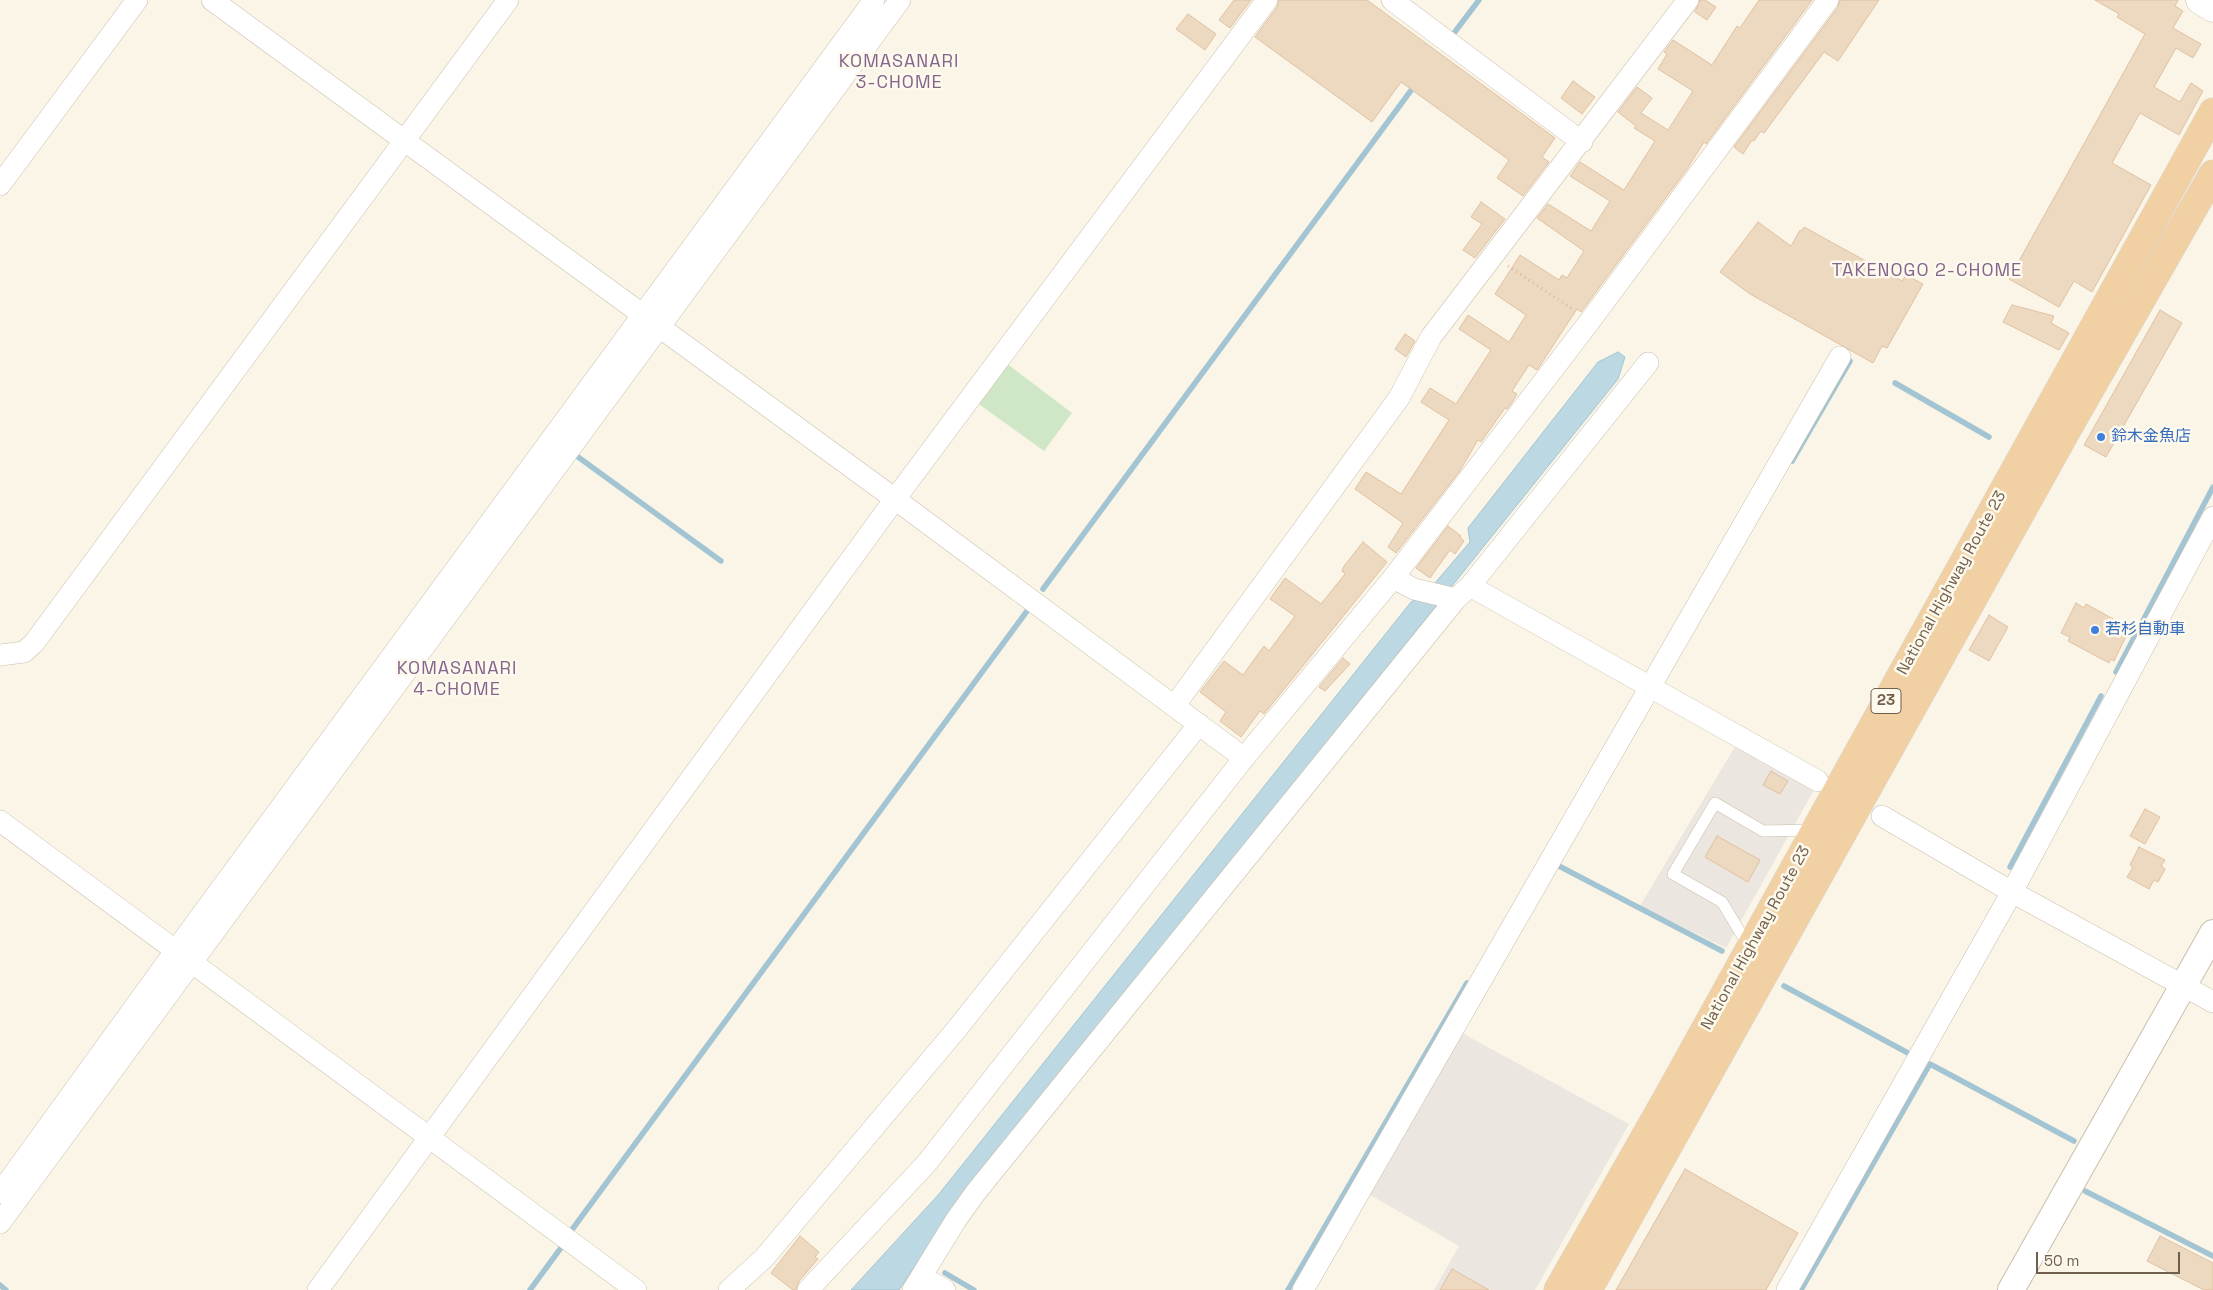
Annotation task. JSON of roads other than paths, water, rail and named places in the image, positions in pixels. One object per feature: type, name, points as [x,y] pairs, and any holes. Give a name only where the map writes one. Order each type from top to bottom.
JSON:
[{"type":"highway","name":"National Highway Route 23","points":[[1558,1290],[1750,949],[2213,112]]},
{"type":"highway","name":"National Highway Route 23","points":[[1588,1290],[2062,439],[2213,174]]},
{"type":"main road","points":[[2200,0],[2213,8]]},
{"type":"street","points":[[0,185],[137,0]]},
{"type":"street","points":[[212,0],[661,327],[1244,758]]},
{"type":"street","points":[[0,655],[24,652],[34,643],[508,0]]},
{"type":"street","points":[[0,1223],[184,956],[643,314],[874,0]]},
{"type":"street","points":[[0,1193],[184,956],[661,327],[900,0]]},
{"type":"street","points":[[318,1290],[895,499],[1267,0]]},
{"type":"street","points":[[1392,0],[1582,142]]},
{"type":"street","points":[[1175,706],[1399,398],[1431,336],[1582,142],[1688,0]]},
{"type":"street","points":[[808,1290],[926,1164],[1244,758],[1393,578],[1590,321],[1828,0]]},
{"type":"street","points":[[1303,1290],[1840,357]]},
{"type":"street","points":[[945,1290],[917,1283],[956,1220],[976,1192],[1458,594],[1648,362]]},
{"type":"street","points":[[1787,1290],[2012,892],[2213,517]]},
{"type":"street","points":[[1393,578],[1414,590],[1458,594],[1650,685],[1818,781]]},
{"type":"street","points":[[729,1290],[764,1258],[956,1030],[1199,724]]},
{"type":"street","points":[[1882,816],[2012,892],[2213,1002]]},
{"type":"street","points":[[0,821],[636,1290]]},
{"type":"street","points":[[2011,1290],[2213,933]]},
{"type":"lane","points":[[1750,949],[1722,902],[1673,874],[1715,803],[1763,831],[1815,830]]},
{"type":"water","points":[[1618,352],[1625,357],[1618,379],[959,1201],[899,1290],[851,1290],[939,1194],[1411,602],[1429,590],[1470,542],[1468,528],[1598,362]]},
{"type":"waterway","points":[[1454,33],[1479,0]]},
{"type":"waterway","points":[[1043,589],[1415,85]]},
{"type":"waterway","points":[[1792,461],[1850,361]]},
{"type":"waterway","points":[[1895,383],[1989,437]]},
{"type":"waterway","points":[[574,454],[721,561]]},
{"type":"waterway","points":[[2116,672],[2213,487]]},
{"type":"waterway","points":[[571,1231],[1027,611]]},
{"type":"waterway","points":[[2010,867],[2101,696]]},
{"type":"waterway","points":[[1559,866],[1722,951]]},
{"type":"waterway","points":[[1288,1290],[1467,983]]},
{"type":"waterway","points":[[1784,986],[1908,1053]]},
{"type":"waterway","points":[[1801,1290],[1930,1064],[2074,1141]]},
{"type":"waterway","points":[[2085,1191],[2213,1256]]},
{"type":"waterway","points":[[530,1290],[563,1245]]},
{"type":"waterway","points":[[945,1273],[974,1290]]},
{"type":"waterway","points":[[0,1285],[6,1290]]},
{"type":"place","name":"鈴木金魚店","points":[[2101,437]]},
{"type":"place","name":"若杉自動車","points":[[2095,630]]},
{"type":"district","name":"KOMASANARI 3-CHOME","points":[[899,72]]},
{"type":"district","name":"TAKENOGO 2-CHOME","points":[[1927,271]]},
{"type":"district","name":"KOMASANARI 4-CHOME","points":[[457,680]]}]
